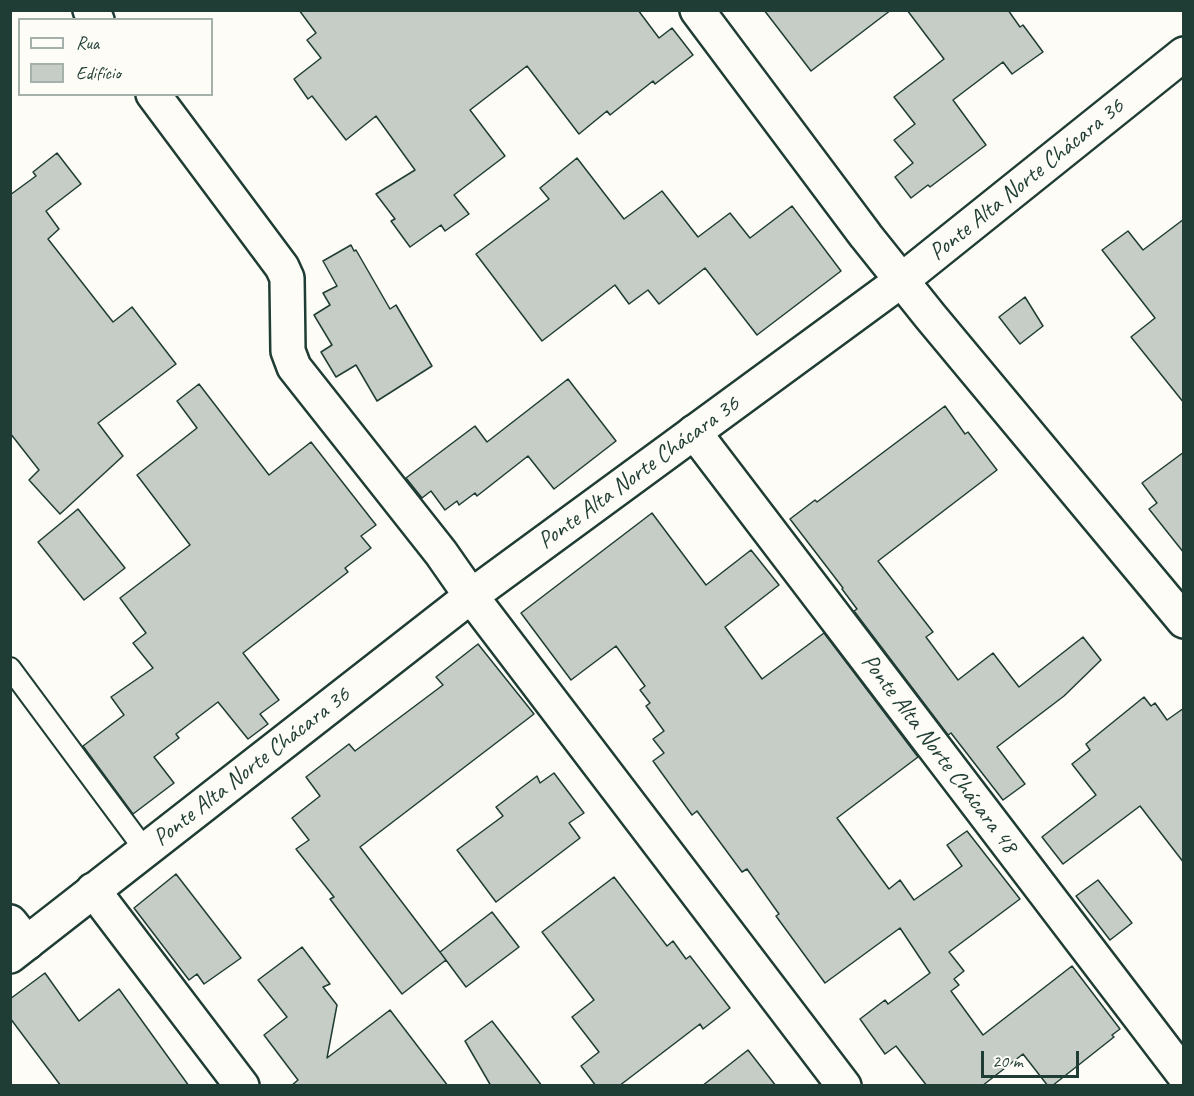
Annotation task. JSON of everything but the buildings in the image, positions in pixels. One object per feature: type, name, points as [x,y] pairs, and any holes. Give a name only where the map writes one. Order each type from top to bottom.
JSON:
[{"type":"street","points":[[697,10],[866,236],[1184,621]]},
{"type":"street","name":"Ponte Alta Norte Chácara 36","points":[[16,940],[93,891],[471,596],[902,280],[1184,54]]},
{"type":"street","points":[[154,96],[282,267],[286,278],[288,351],[294,368],[441,553],[471,596],[844,1086]]},
{"type":"street","name":"Ponte Alta Norte Chácara 48","points":[[694,432],[1184,1075]]},
{"type":"street","points":[[93,891],[242,1086]]},
{"type":"lane","points":[[10,668],[145,850]]}]
